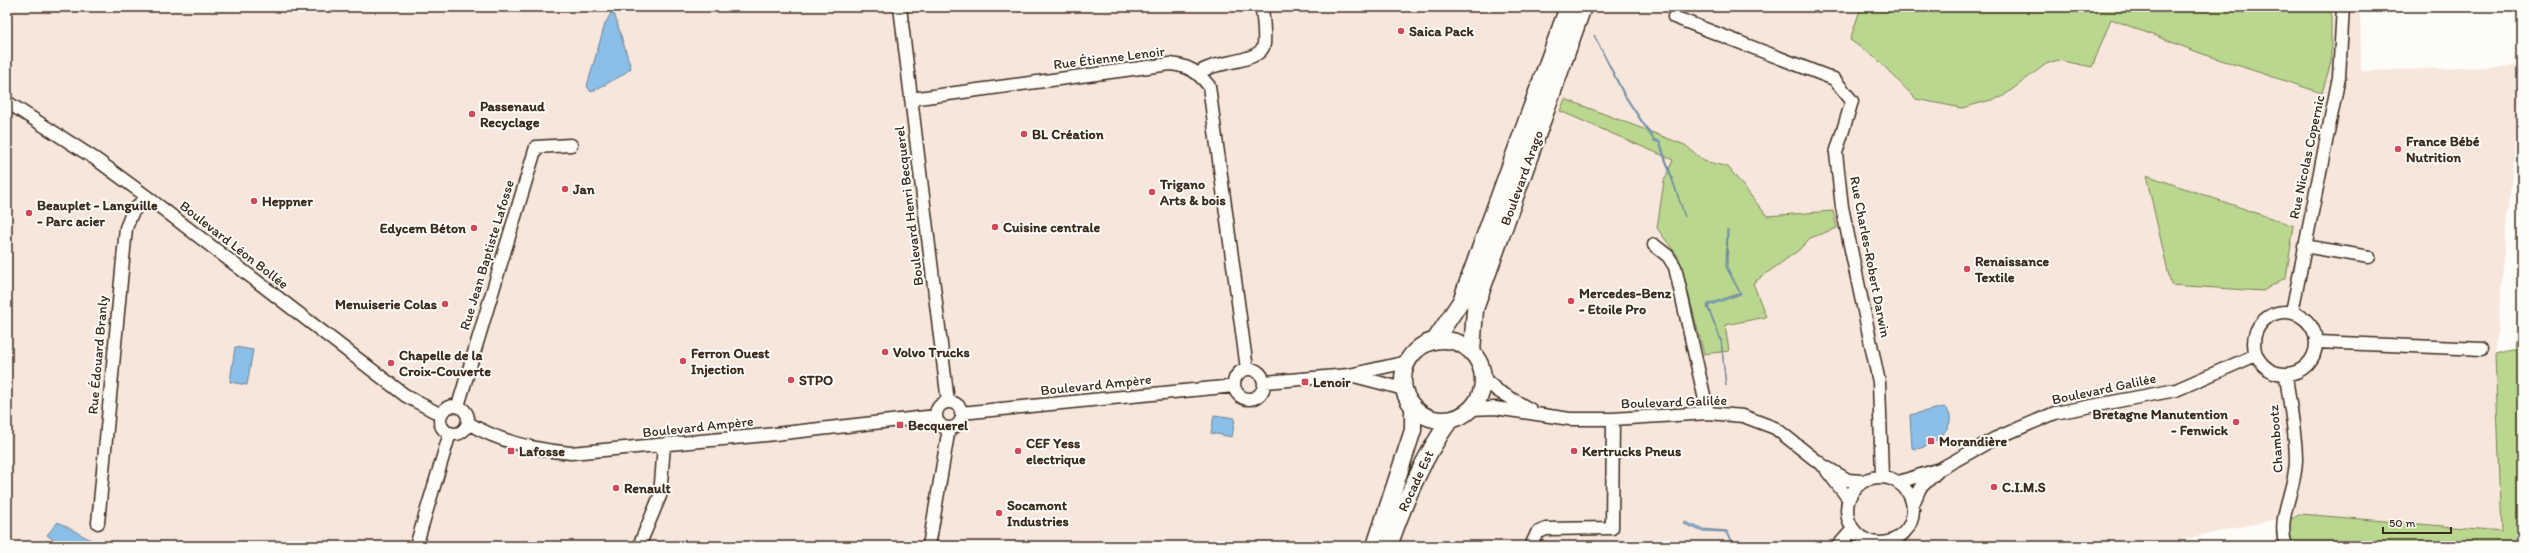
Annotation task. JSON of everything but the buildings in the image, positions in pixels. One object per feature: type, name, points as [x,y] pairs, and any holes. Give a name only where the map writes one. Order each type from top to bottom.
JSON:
[{"type":"main road","points":[[1436,340],[1461,301],[1568,7]]},
{"type":"main road","name":"Boulevard Arago","points":[[1472,352],[1475,309],[1583,7]]},
{"type":"main road","points":[[1375,546],[1413,430],[1413,407],[1404,389],[1404,374],[1407,362],[1414,352],[1424,344],[1436,340],[1455,342],[1472,352],[1479,362],[1483,378],[1480,395],[1470,409],[1462,415],[1450,420],[1430,417],[1413,407]]},
{"type":"main road","name":"Rocade Est","points":[[1389,546],[1409,491],[1434,442],[1450,420]]},
{"type":"street","name":"Boulevard Henri Becquerel","points":[[900,7],[948,402]]},
{"type":"street","points":[[1247,369],[1209,86],[1199,73],[1211,66],[1253,57],[1260,53],[1264,45],[1262,7]]},
{"type":"street","name":"Rue Nicolas Copernic","points":[[2292,312],[2304,246],[2339,78],[2343,7]]},
{"type":"street","name":"Rue Charles-Robert Darwin","points":[[1674,17],[1834,79],[1852,101],[1836,153],[1842,207],[1880,382],[1882,476]]},
{"type":"street","name":"Rue Étienne Lenoir","points":[[911,99],[1170,64],[1188,66],[1199,73]]},
{"type":"street","name":"Boulevard Léon Bollée","points":[[7,102],[97,160],[406,396],[441,415]]},
{"type":"street","name":"Rue Jean Baptiste Lafosse","points":[[458,406],[536,147],[571,145]]},
{"type":"street","name":"Rue Édouard Branly","points":[[98,523],[126,228],[132,213],[146,196]]},
{"type":"street","points":[[1654,245],[1668,256],[1674,267],[1708,413]]},
{"type":"street","points":[[2304,246],[2369,257]]},
{"type":"street","points":[[2277,312],[2292,312],[2310,323],[2317,342],[2311,361],[2300,371],[2286,375],[2273,373],[2263,366],[2256,355],[2254,336],[2264,319],[2277,312]]},
{"type":"street","points":[[2317,342],[2482,349]]},
{"type":"street","name":"Boulevard Galilée","points":[[1899,482],[1940,469],[1994,439],[2055,413],[2176,390],[2256,355]]},
{"type":"street","points":[[1264,382],[1349,375],[1407,362]]},
{"type":"street","points":[[1247,369],[1260,374],[1264,382],[1260,395],[1252,400],[1238,395],[1234,386],[1238,373],[1247,369]]},
{"type":"street","points":[[1349,375],[1404,389]]},
{"type":"street","name":"Chambootz","points":[[2286,375],[2296,459],[2295,476],[2281,527],[2286,546]]},
{"type":"street","name":"Boulevard Galilée","points":[[1483,378],[1498,391],[1535,412]]},
{"type":"street","name":"Boulevard Ampère","points":[[962,413],[1234,386]]},
{"type":"street","points":[[948,402],[955,404],[962,413],[957,425],[949,428],[939,423],[936,416],[940,405],[948,402]]},
{"type":"street","points":[[450,406],[458,406],[467,414],[468,423],[459,433],[450,433],[441,424],[441,415],[450,406]]},
{"type":"street","name":"Boulevard Galilée","points":[[1470,409],[1496,408],[1535,412],[1570,419],[1613,419],[1708,413],[1743,416],[1775,428],[1822,465],[1848,480],[1861,481]]},
{"type":"street","name":"Boulevard Ampère","points":[[468,423],[512,443],[546,451],[571,453],[603,452],[936,416]]},
{"type":"street","points":[[1531,546],[1536,533],[1546,529],[1612,528],[1613,419]]},
{"type":"street","points":[[929,546],[949,428]]},
{"type":"street","points":[[416,546],[450,433]]},
{"type":"street","points":[[639,546],[660,496],[664,445]]},
{"type":"street","name":"Boulevard Galilée","points":[[1822,465],[1848,498]]},
{"type":"street","name":"Boulevard Galilée","points":[[1913,504],[1920,488],[1940,469]]},
{"type":"street","points":[[1882,476],[1899,482],[1908,492],[1913,504],[1912,520],[1907,530],[1890,542],[1869,542],[1853,529],[1846,509],[1848,498],[1861,481],[1882,476]]},
{"type":"street","points":[[1838,546],[1853,529]]},
{"type":"shaded area","points":[[7,7],[2360,7],[2361,71],[2522,66],[2495,355],[2502,531],[2301,514],[2151,546],[7,546]]},
{"type":"green space","points":[[1861,7],[2331,7],[2331,62],[2322,93],[2200,53],[2111,19],[2092,67],[2058,60],[2046,64],[2002,97],[1962,108],[1916,99],[1877,59],[1850,40]]},
{"type":"green space","points":[[1565,99],[1685,145],[1704,161],[1728,167],[1767,216],[1833,211],[1837,228],[1810,238],[1799,250],[1753,283],[1766,317],[1725,325],[1729,351],[1704,354],[1679,258],[1657,228],[1664,181],[1673,160],[1560,111]]},
{"type":"green space","points":[[2146,175],[2294,226],[2286,277],[2263,291],[2171,285]]},
{"type":"green space","points":[[2522,287],[2522,546],[2293,546],[2282,523],[2301,514],[2502,531],[2495,355],[2515,349]]},
{"type":"water","points":[[611,13],[614,13],[631,68],[621,76],[591,92],[587,86],[605,24]]},
{"type":"water","points":[[1594,35],[1625,95],[1655,140],[1660,141],[1685,217],[1659,143],[1654,141],[1623,94]]},
{"type":"water","points":[[1727,229],[1727,267],[1741,294],[1708,306],[1721,340],[1707,307],[1708,304],[1740,293],[1726,267]]},
{"type":"water","points":[[235,347],[253,350],[247,385],[230,382]]},
{"type":"water","points":[[1944,407],[1949,414],[1950,421],[1947,429],[1941,436],[1925,447],[1918,449],[1912,448],[1910,415]]},
{"type":"water","points":[[1214,415],[1235,418],[1232,437],[1211,433]]},
{"type":"water","points":[[58,522],[100,545],[62,546],[47,535]]},
{"type":"water","points":[[1685,522],[1702,529],[1727,531],[1733,542],[1748,546],[1732,543],[1725,532],[1701,531],[1684,524]]},
{"type":"place","name":"Saica Pack","points":[[1401,31]]},
{"type":"place","name":"Passenaud Recyclage","points":[[472,114]]},
{"type":"place","name":"BL Création","points":[[1024,134]]},
{"type":"place","name":"France Bébé Nutrition","points":[[2398,149]]},
{"type":"place","name":"Jan","points":[[565,189]]},
{"type":"place","name":"Trigano Arts & bois","points":[[1152,192]]},
{"type":"place","name":"Heppner","points":[[254,201]]},
{"type":"place","name":"Beauplet - Languille - Parc acier","points":[[29,213]]},
{"type":"place","name":"Cuisine centrale","points":[[995,227]]},
{"type":"place","name":"Edycem Béton","points":[[474,228]]},
{"type":"place","name":"Renaissance Textile","points":[[1967,269]]},
{"type":"place","name":"Mercedes-Benz - Etoile Pro","points":[[1571,301]]},
{"type":"place","name":"Menuiserie Colas","points":[[445,304]]},
{"type":"place","name":"Volvo Trucks","points":[[885,352]]},
{"type":"place","name":"Ferron Ouest Injection","points":[[683,361]]},
{"type":"place","name":"Chapelle de la Croix-Couverte","points":[[391,363]]},
{"type":"place","name":"STPO","points":[[791,380]]},
{"type":"place","name":"Lenoir","points":[[1305,382]]},
{"type":"place","name":"Bretagne Manutention - Fenwick","points":[[2236,422]]},
{"type":"place","name":"Becquerel","points":[[900,425]]},
{"type":"place","name":"Morandière","points":[[1931,441]]},
{"type":"place","name":"Lafosse","points":[[511,451]]},
{"type":"place","name":"CEF Yess electrique","points":[[1018,451]]},
{"type":"place","name":"Kertrucks Pneus","points":[[1574,451]]},
{"type":"place","name":"C.I.M.S","points":[[1994,487]]},
{"type":"place","name":"Renault","points":[[616,488]]},
{"type":"place","name":"Socamont Industries","points":[[999,513]]}]
